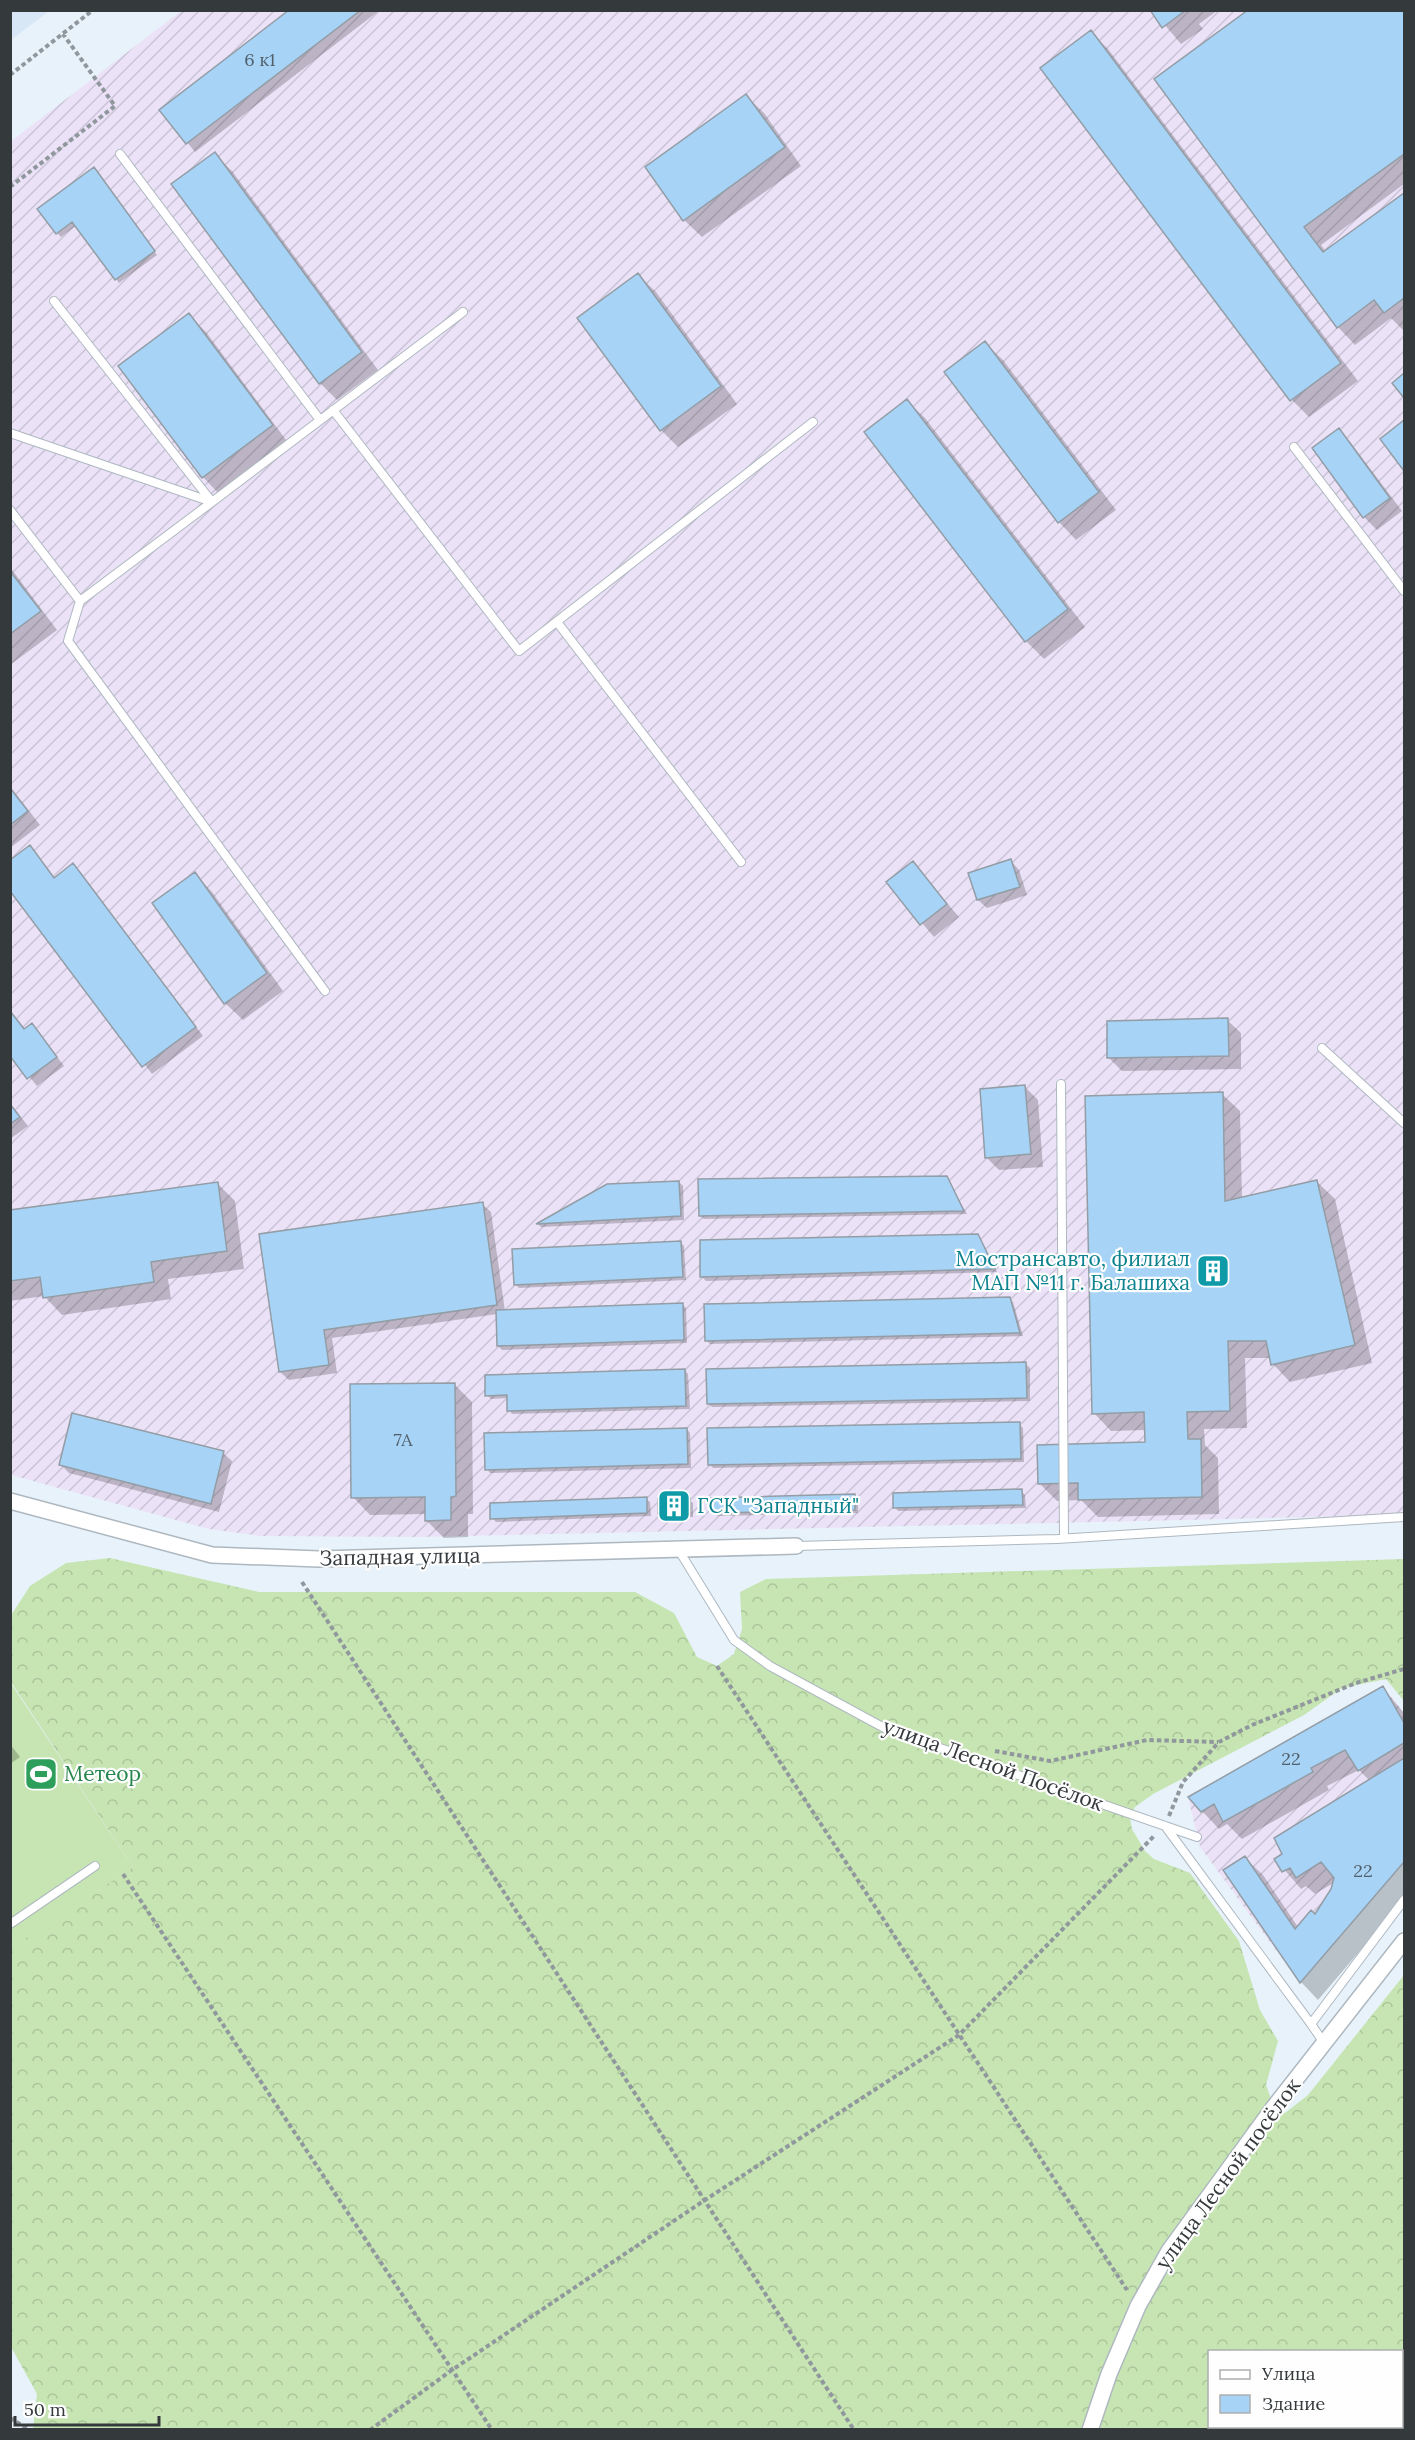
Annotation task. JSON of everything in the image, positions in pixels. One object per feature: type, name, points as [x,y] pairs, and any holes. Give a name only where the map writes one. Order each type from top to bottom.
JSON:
[{"type":"street","name":"Западная улица","points":[[10,1501],[212,1555],[319,1559],[796,1546]]},
{"type":"street","name":"улица Лесной посёлок","points":[[1090,2430],[1109,2374],[1138,2306],[1169,2251],[1274,2107],[1404,1941]]},
{"type":"lane","points":[[120,154],[320,420]]},
{"type":"lane","points":[[54,301],[212,502]]},
{"type":"lane","points":[[325,991],[68,640],[80,602],[463,312]]},
{"type":"lane","points":[[333,410],[519,651],[813,422]]},
{"type":"lane","points":[[10,433],[212,502]]},
{"type":"lane","points":[[1294,447],[1404,591]]},
{"type":"lane","points":[[10,510],[80,602]]},
{"type":"lane","points":[[557,622],[741,862]]},
{"type":"lane","points":[[1322,1048],[1404,1123]]},
{"type":"lane","points":[[1061,1084],[1064,1538]]},
{"type":"lane","points":[[796,1546],[1064,1538],[1404,1517]]},
{"type":"lane","name":"улица Лесной Посёлок","points":[[678,1549],[734,1640],[770,1666],[888,1730],[1197,1838]]},
{"type":"lane","points":[[1164,1825],[1324,2043]]},
{"type":"lane","points":[[10,1924],[95,1866]]},
{"type":"lane","points":[[1311,2024],[1404,1900]]},
{"type":"path","points":[[10,75],[93,10]]},
{"type":"path","points":[[10,187],[115,106],[63,34]]},
{"type":"path","points":[[302,1582],[854,2430]]},
{"type":"path","points":[[717,1666],[1138,2306]]},
{"type":"path","points":[[985,1750],[1050,1761],[1147,1740],[1219,1742]]},
{"type":"path","points":[[123,1874],[492,2430]]},
{"type":"path","points":[[370,2430],[452,2370],[705,2200],[959,2035]]},
{"type":"path","points":[[10,2418],[30,2430]]},
{"type":"shaded area","points":[[11,10],[49,10],[49,11],[11,40]]},
{"type":"shaded area","points":[[181,11],[1404,11],[1404,1515],[420,1537],[261,1536],[209,1529],[11,1475],[10,142]]},
{"type":"shaded area","points":[[1383,1686],[1404,1713],[1404,1862],[1300,1983],[1200,1847],[1188,1797]]},
{"type":"green space","points":[[110,1558],[259,1592],[635,1592],[674,1613],[697,1657],[717,1666],[734,1654],[742,1629],[740,1592],[766,1579],[1404,1559],[1404,1701],[1386,1679],[1342,1688],[1304,1715],[1153,1794],[1135,1807],[1130,1818],[1132,1829],[1145,1851],[1154,1859],[1190,1873],[1239,1941],[1260,2010],[1278,2041],[1266,2085],[1274,2107],[1285,2113],[1308,2095],[1404,1975],[1404,2429],[33,2429],[37,2394],[10,2345],[11,1947],[133,1867],[11,1682],[10,1617],[30,1586],[66,1563]]},
{"type":"green space","name":"Метеор","points":[[10,1682],[133,1867],[11,1948],[10,1948]]},
{"type":"building","points":[[289,10],[361,10],[186,144],[159,110]]},
{"type":"building","points":[[1150,10],[1186,10],[1162,28]]},
{"type":"building","points":[[1248,10],[1404,10],[1404,154],[1304,227],[1323,252],[1404,193],[1404,298],[1384,313],[1374,300],[1337,328],[1154,79]]},
{"type":"building","points":[[1091,30],[1341,363],[1290,401],[1040,68]]},
{"type":"building","points":[[746,94],[785,147],[683,221],[645,167]]},
{"type":"building","points":[[215,152],[362,352],[319,384],[171,184]]},
{"type":"building","points":[[94,167],[155,251],[115,280],[72,222],[56,234],[37,209]]},
{"type":"building","points":[[638,273],[721,386],[660,431],[577,318]]},
{"type":"building","points":[[189,313],[273,425],[202,478],[118,366]]},
{"type":"building","points":[[985,341],[1099,492],[1058,523],[944,372]]},
{"type":"building","points":[[1404,373],[1404,398],[1392,383]]},
{"type":"building","points":[[907,399],[1068,609],[1025,642],[864,432]]},
{"type":"building","points":[[1404,420],[1404,471],[1380,439]]},
{"type":"building","points":[[1339,428],[1390,498],[1363,518],[1312,448]]},
{"type":"building","points":[[10,571],[41,611],[10,634]]},
{"type":"building","points":[[10,788],[28,811],[10,825]]},
{"type":"building","points":[[30,845],[54,878],[73,863],[196,1027],[142,1067],[10,891],[10,860]]},
{"type":"building","points":[[1011,859],[1020,887],[977,900],[968,873]]},
{"type":"building","points":[[913,861],[947,904],[920,925],[886,882]]},
{"type":"building","points":[[195,872],[267,973],[224,1004],[152,903]]},
{"type":"building","points":[[10,1011],[24,1029],[32,1023],[57,1057],[27,1079],[10,1056]]},
{"type":"building","points":[[1228,1018],[1229,1056],[1107,1058],[1107,1021]]},
{"type":"building","points":[[1025,1085],[1031,1154],[985,1158],[980,1089]]},
{"type":"building","name":"Мострансавто, филиал МАП №11 г. Балашиха","points":[[1223,1092],[1225,1201],[1317,1180],[1355,1345],[1271,1365],[1266,1341],[1228,1341],[1230,1411],[1187,1412],[1188,1439],[1201,1439],[1202,1497],[1078,1500],[1078,1483],[1038,1484],[1037,1445],[1145,1442],[1144,1412],[1092,1414],[1085,1096]]},
{"type":"building","points":[[10,1104],[20,1117],[10,1124]]},
{"type":"building","points":[[947,1176],[964,1211],[699,1216],[698,1179]]},
{"type":"building","points":[[679,1181],[681,1216],[536,1224],[607,1184]]},
{"type":"building","points":[[218,1182],[227,1251],[151,1262],[154,1282],[43,1298],[40,1277],[10,1281],[10,1210]]},
{"type":"building","points":[[483,1202],[497,1305],[324,1330],[329,1365],[279,1372],[259,1234]]},
{"type":"building","points":[[978,1234],[995,1269],[700,1277],[700,1240]]},
{"type":"building","points":[[681,1241],[683,1277],[514,1285],[512,1249]]},
{"type":"building","points":[[1010,1297],[1020,1333],[705,1341],[704,1304]]},
{"type":"building","points":[[683,1303],[684,1340],[497,1346],[496,1310]]},
{"type":"building","points":[[1026,1362],[1027,1398],[707,1404],[706,1369]]},
{"type":"building","points":[[685,1369],[686,1406],[507,1411],[507,1395],[485,1396],[485,1375]]},
{"type":"building","points":[[455,1383],[456,1496],[451,1497],[451,1520],[425,1521],[425,1497],[351,1498],[350,1384]]},
{"type":"building","points":[[72,1413],[224,1451],[211,1504],[59,1465]]},
{"type":"building","points":[[1020,1422],[1021,1459],[708,1465],[707,1428]]},
{"type":"building","points":[[687,1428],[688,1464],[485,1470],[484,1433]]},
{"type":"building","points":[[1022,1489],[1023,1505],[893,1508],[893,1493]]},
{"type":"building","points":[[855,1494],[855,1510],[712,1513],[711,1498]]},
{"type":"building","points":[[647,1497],[647,1513],[490,1519],[490,1503]]},
{"type":"building","name":"ГСК \"Западный\"","points":[[690,1498],[690,1514],[658,1514],[658,1499]]},
{"type":"building","points":[[1383,1686],[1404,1723],[1404,1743],[1358,1771],[1345,1750],[1311,1768],[1313,1772],[1223,1822],[1214,1804],[1201,1812],[1188,1797]]},
{"type":"building","points":[[1404,1758],[1404,1862],[1300,1983],[1223,1870],[1245,1856],[1295,1929],[1311,1910],[1315,1914],[1331,1889],[1334,1878],[1321,1862],[1296,1878],[1290,1868],[1282,1872],[1274,1859],[1282,1854],[1274,1838]]},
{"type":"place","name":"Мострансавто, филиал МАП №11 г. Балашиха","points":[[1213,1271]]},
{"type":"place","name":"ГСК \"Западный\"","points":[[674,1506]]},
{"type":"place","name":"Метеор","points":[[41,1774]]}]
